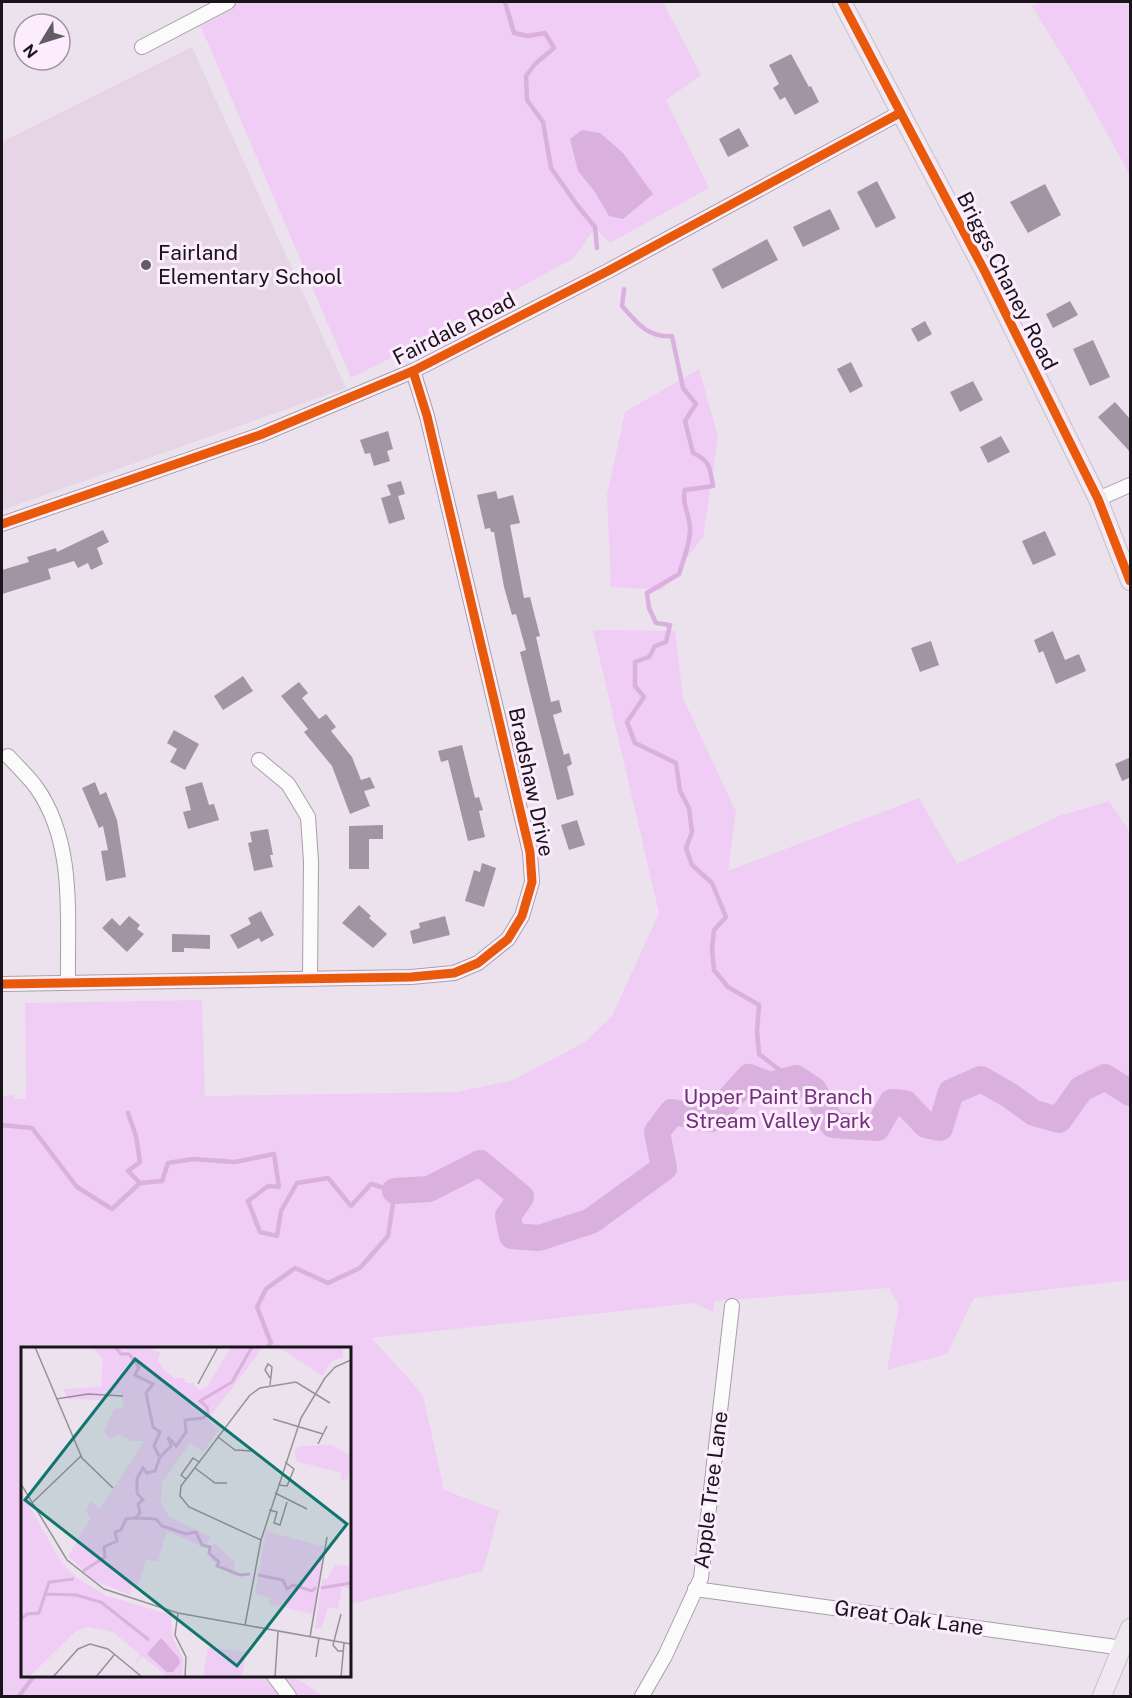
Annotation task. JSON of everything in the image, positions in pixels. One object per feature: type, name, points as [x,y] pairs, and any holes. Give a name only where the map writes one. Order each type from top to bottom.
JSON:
[{"type":"main road","name":"Briggs Chaney Road","points":[[842,2],[985,272],[1098,499],[1131,581]]},
{"type":"main road","points":[[1102,1696],[1131,1628]]},
{"type":"street","points":[[142,47],[228,2]]},
{"type":"street","name":"Fairdale Road","points":[[2,524],[260,435],[413,371],[608,271],[900,113]]},
{"type":"street","name":"Bradshaw Drive","points":[[2,984],[411,977],[454,973],[478,963],[508,939],[522,916],[532,882],[530,852],[427,416],[413,371]]},
{"type":"street","points":[[1098,499],[1131,485]]},
{"type":"street","points":[[8,756],[36,786],[54,821],[62,846],[67,891],[68,983]]},
{"type":"street","points":[[259,760],[288,783],[308,817],[311,861],[310,979]]},
{"type":"street","name":"Apple Tree Lane","points":[[642,1696],[665,1656],[701,1578],[732,1306]]},
{"type":"street","name":"Great Oak Lane","points":[[695,1589],[1123,1648]]},
{"type":"street","points":[[275,1677],[289,1696]]},
{"type":"shaded area","name":"Fairland Elementary School","points":[[192,47],[346,388],[2,510],[2,142]]},
{"type":"shaded area","points":[[582,130],[600,133],[623,153],[653,194],[623,219],[609,216],[595,192],[578,171],[570,139]]},
{"type":"green space","points":[[232,2],[663,2],[701,75],[666,100],[709,188],[610,243],[595,228],[574,258],[510,293],[511,297],[351,378],[198,20]]},
{"type":"green space","points":[[1041,2],[1130,2],[1130,175],[1079,83],[1032,6]]},
{"type":"green space","points":[[699,369],[718,437],[703,537],[662,590],[611,587],[607,495],[625,412]]},
{"type":"green space","name":"Upper Paint Branch Stream Valley Park","points":[[593,630],[675,631],[683,698],[736,812],[728,871],[919,798],[957,864],[1059,816],[1109,801],[1130,832],[1130,1280],[974,1298],[947,1354],[887,1370],[899,1306],[889,1288],[715,1301],[713,1312],[694,1303],[372,1338],[423,1395],[444,1490],[499,1511],[483,1571],[351,1604],[351,1347],[21,1347],[21,1677],[294,1677],[324,1696],[2,1696],[2,1096],[13,1095],[15,1099],[26,1099],[25,1003],[202,1000],[205,1096],[457,1092],[513,1080],[585,1042],[612,1016],[659,913]]},
{"type":"building","points":[[791,54],[819,102],[795,115],[785,97],[780,100],[773,88],[779,84],[769,65]]},
{"type":"building","points":[[739,128],[749,146],[728,157],[719,139]]},
{"type":"building","points":[[877,181],[896,218],[876,228],[857,192]]},
{"type":"building","points":[[1045,184],[1061,215],[1028,233],[1010,202]]},
{"type":"building","points":[[830,209],[840,229],[803,247],[793,227]]},
{"type":"building","points":[[767,239],[778,260],[722,289],[712,269]]},
{"type":"building","points":[[1070,301],[1078,315],[1053,328],[1046,314]]},
{"type":"building","points":[[925,321],[932,334],[918,342],[911,329]]},
{"type":"building","points":[[1093,340],[1110,377],[1090,386],[1073,349]]},
{"type":"building","points":[[851,362],[863,386],[850,393],[837,369]]},
{"type":"building","points":[[973,381],[983,400],[960,412],[950,392]]},
{"type":"building","points":[[1115,402],[1131,420],[1131,453],[1098,417]]},
{"type":"building","points":[[388,431],[393,449],[387,451],[390,461],[374,466],[370,453],[365,454],[360,440]]},
{"type":"building","points":[[1001,436],[1010,452],[988,463],[980,447]]},
{"type":"building","points":[[401,481],[405,494],[398,496],[405,519],[389,524],[381,498],[391,495],[387,485]]},
{"type":"building","points":[[496,491],[498,499],[513,495],[520,523],[510,525],[524,598],[530,597],[540,636],[536,637],[551,702],[559,700],[562,712],[553,715],[564,755],[569,753],[572,764],[567,767],[574,795],[557,800],[520,652],[526,650],[516,614],[512,615],[504,587],[494,532],[491,532],[490,528],[485,529],[477,495]]},
{"type":"building","points":[[103,530],[109,542],[97,548],[103,564],[91,570],[88,563],[78,568],[74,561],[48,569],[51,579],[2,594],[2,570],[29,562],[27,557],[56,548],[57,552]]},
{"type":"building","points":[[1045,531],[1056,555],[1033,565],[1022,541]]},
{"type":"building","points":[[1053,631],[1065,660],[1079,654],[1086,671],[1056,684],[1043,651],[1039,653],[1034,640]]},
{"type":"building","points":[[931,641],[939,665],[920,672],[911,648]]},
{"type":"building","points":[[243,676],[253,691],[223,710],[214,696]]},
{"type":"building","points":[[299,682],[308,693],[302,698],[319,719],[326,714],[336,727],[331,731],[352,757],[361,780],[370,777],[375,788],[364,791],[370,806],[350,814],[332,766],[304,732],[308,729],[281,696]]},
{"type":"building","points":[[174,730],[199,744],[185,770],[170,762],[177,749],[167,743]]},
{"type":"building","points":[[462,745],[475,798],[479,797],[483,810],[479,811],[485,837],[468,841],[448,760],[441,762],[438,751]]},
{"type":"building","points":[[1131,757],[1131,777],[1122,781],[1115,764]]},
{"type":"building","points":[[95,782],[100,795],[106,792],[117,820],[126,877],[106,881],[101,851],[108,850],[103,826],[99,828],[82,788]]},
{"type":"building","points":[[202,782],[209,805],[214,804],[219,820],[188,829],[183,812],[191,810],[185,787]]},
{"type":"building","points":[[577,820],[585,845],[569,850],[561,825]]},
{"type":"building","points":[[383,825],[383,839],[369,839],[369,869],[349,869],[349,826]]},
{"type":"building","points":[[268,829],[273,867],[254,871],[248,843],[252,842],[250,832]]},
{"type":"building","points":[[482,863],[496,868],[484,907],[465,901],[474,870],[480,872]]},
{"type":"building","points":[[359,905],[371,916],[369,918],[387,934],[373,948],[342,923]]},
{"type":"building","points":[[261,911],[274,935],[261,942],[259,938],[238,949],[230,935],[251,924],[248,918]]},
{"type":"building","points":[[129,916],[140,925],[137,929],[144,934],[127,952],[102,928],[112,918],[120,926]]},
{"type":"building","points":[[445,916],[450,935],[413,944],[410,931],[420,928],[419,923]]},
{"type":"building","points":[[172,934],[210,935],[210,949],[184,948],[184,952],[172,952]]},
{"type":"waterway","points":[[505,2],[514,33],[528,36],[545,33],[554,48],[535,64],[526,76],[527,100],[543,122],[551,168],[595,227],[597,248]]},
{"type":"waterway","points":[[624,289],[622,306],[638,323],[656,335],[672,336],[683,388],[696,404],[685,421],[693,453],[706,462],[713,486],[685,490],[684,500],[690,532],[679,574],[647,593],[649,608],[656,623],[670,625],[666,642],[655,646],[649,657],[635,662],[635,686],[644,697],[627,722],[635,743],[676,763],[680,791],[689,808],[692,832],[686,848],[692,865],[712,883],[726,917],[714,930],[712,949],[714,970],[728,987],[759,1005],[757,1031],[759,1054],[781,1071],[796,1078]]},
{"type":"waterway","points":[[395,1191],[429,1189],[480,1163],[521,1197],[508,1216],[512,1236],[539,1238],[591,1221],[664,1168],[657,1132],[672,1112],[711,1119],[749,1077],[770,1085],[796,1078],[814,1090],[833,1125],[877,1128],[892,1102],[905,1103],[926,1125],[940,1128],[951,1092],[981,1079],[1034,1113],[1059,1120],[1081,1089],[1105,1077],[1130,1093]]},
{"type":"waterway","points":[[128,1113],[136,1136],[140,1162],[128,1171],[140,1183]]},
{"type":"waterway","points":[[2,1125],[32,1128],[77,1187],[112,1209],[140,1183],[162,1181],[168,1163],[193,1159],[235,1162],[274,1154],[279,1187],[268,1186],[248,1201],[260,1232],[277,1236],[281,1211],[297,1183],[328,1178],[351,1206],[371,1184],[395,1191],[388,1236],[360,1268],[328,1283],[295,1268],[266,1289],[257,1307],[271,1343],[268,1347]]},
{"type":"waterway","points":[[19,1696],[33,1677]]},
{"type":"cycle path","points":[[842,2],[985,272],[1098,499],[1130,581]]},
{"type":"cycle path","points":[[2,524],[260,435],[413,371],[608,271],[900,113]]},
{"type":"cycle path","points":[[2,984],[411,977],[454,973],[478,963],[508,939],[522,916],[532,882],[530,852],[427,416],[413,371]]},
{"type":"place","name":"Fairland Elementary School","points":[[146,265]]}]
